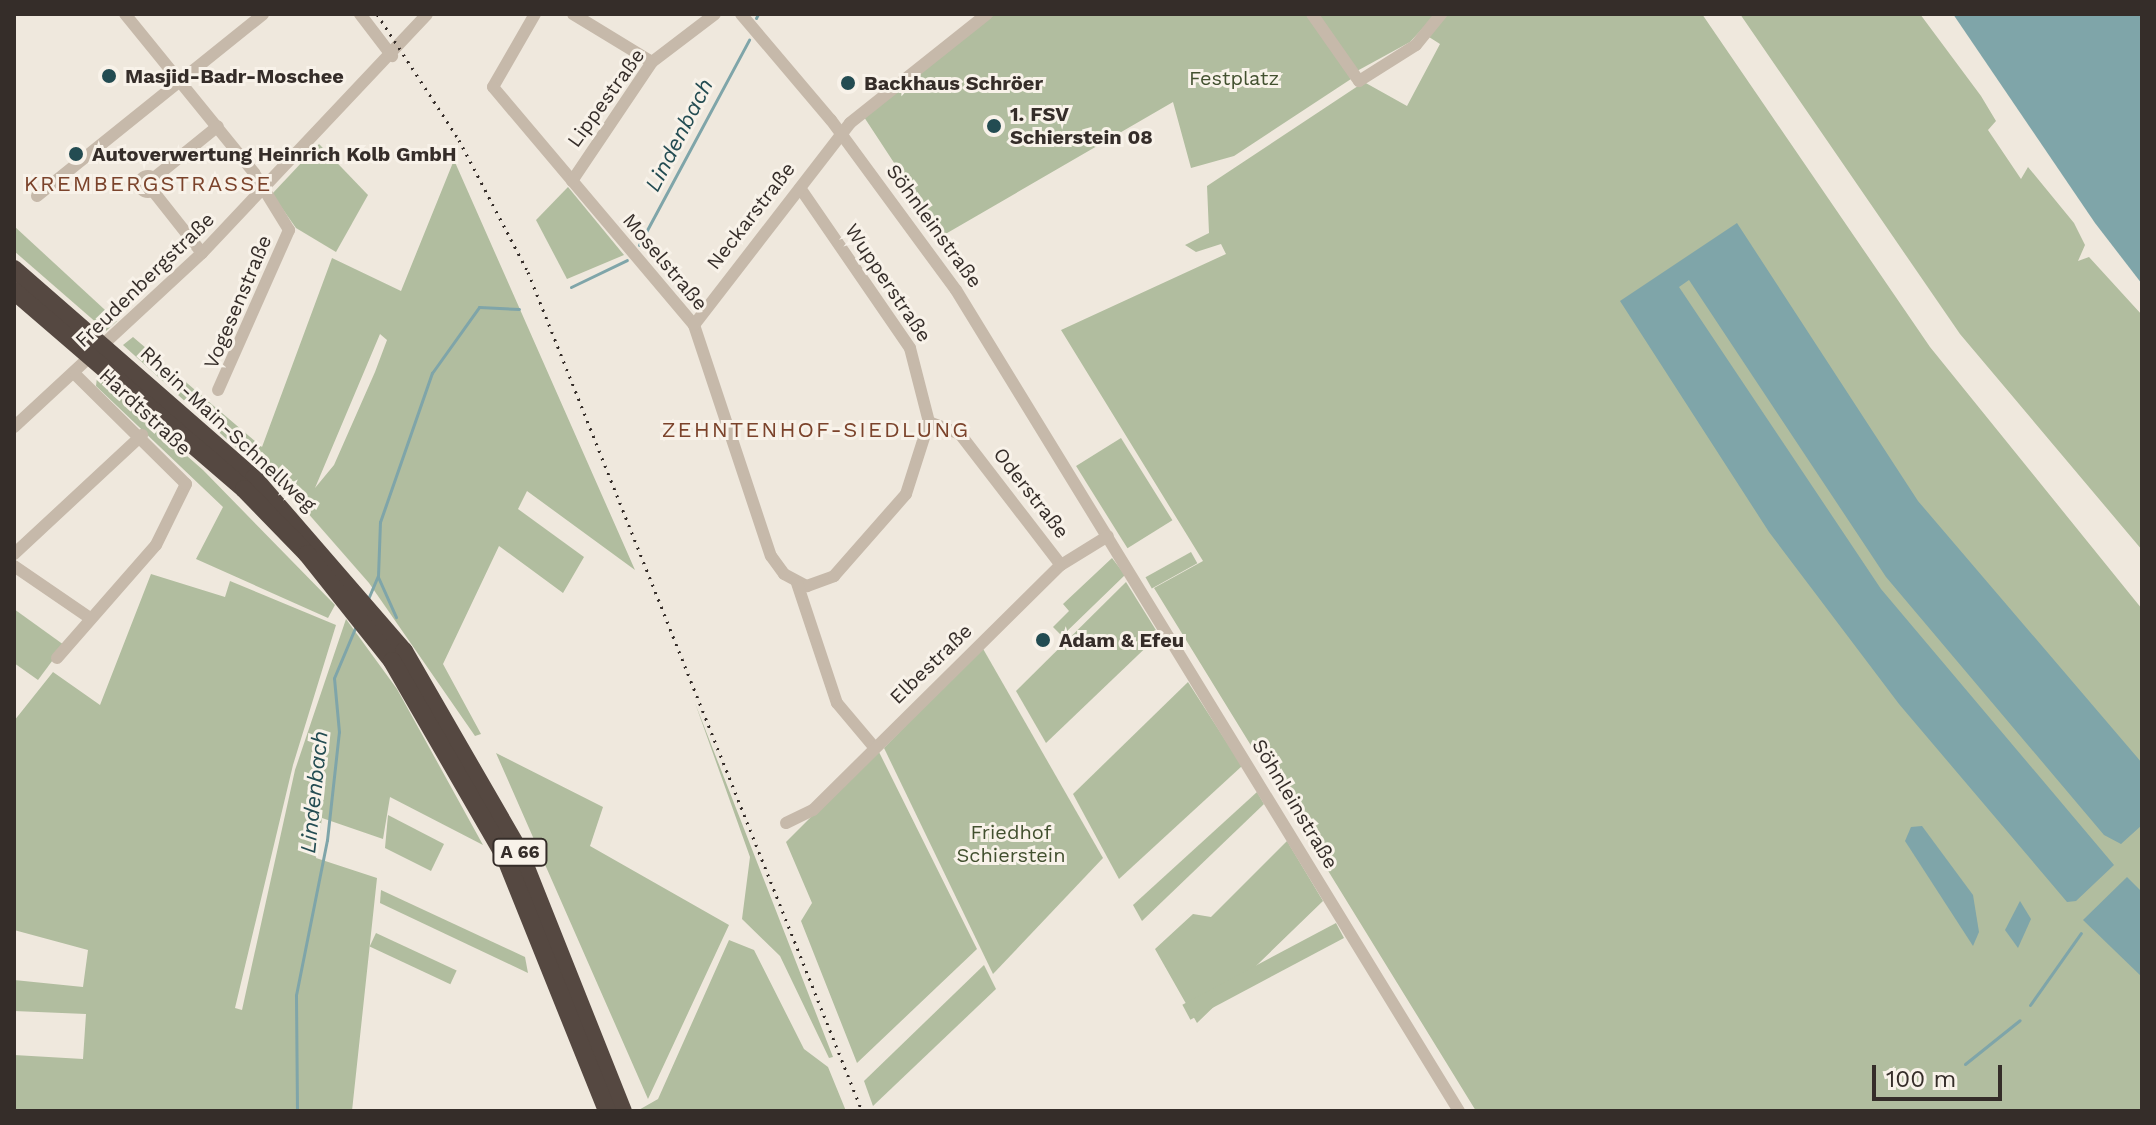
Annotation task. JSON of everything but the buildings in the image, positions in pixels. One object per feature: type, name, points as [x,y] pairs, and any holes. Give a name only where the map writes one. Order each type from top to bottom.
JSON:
[{"type":"highway","name":"Rhein-Main-Schnellweg","points":[[14,269],[245,469],[431,690],[498,809],[623,1111]]},
{"type":"highway","name":"Rhein-Main-Schnellweg","points":[[14,291],[208,457],[342,582]]},
{"type":"highway","name":"Rhein-Main-Schnellweg","points":[[371,619],[485,815],[607,1111]]},
{"type":"street","points":[[125,14],[264,186]]},
{"type":"street","points":[[37,196],[263,14]]},
{"type":"street","points":[[360,14],[392,56]]},
{"type":"street","name":"Freudenbergstraße","points":[[15,425],[79,372],[202,253],[392,56],[427,14]]},
{"type":"street","name":"Moselstraße","points":[[535,14],[493,87],[694,325],[771,556],[797,583],[837,703],[874,747]]},
{"type":"street","points":[[573,14],[652,62]]},
{"type":"street","name":"Lippestraße","points":[[572,181],[652,62],[715,14]]},
{"type":"street","name":"Söhnleinstraße","points":[[741,14],[841,133],[949,280],[1459,1111]]},
{"type":"street","name":"Neckarstraße","points":[[694,325],[841,133],[987,14]]},
{"type":"street","points":[[1312,14],[1359,81],[1416,45],[1441,14]]},
{"type":"street","points":[[202,253],[153,185],[218,126]]},
{"type":"street","name":"Vogesenstraße","points":[[218,390],[289,234],[264,186]]},
{"type":"street","name":"Wupperstraße","points":[[797,583],[813,586],[834,576],[899,502],[920,465],[929,422],[910,348],[800,188]]},
{"type":"street","name":"Hardtstraße","points":[[79,372],[185,480],[163,536],[90,618]]},
{"type":"street","name":"Oderstraße","points":[[929,422],[960,434],[1061,565]]},
{"type":"street","points":[[14,554],[142,435]]},
{"type":"street","name":"Elbestraße","points":[[786,823],[813,810],[1061,565],[1108,536]]},
{"type":"street","points":[[14,566],[90,618],[57,658]]},
{"type":"green space","name":"Festplatz","points":[[995,14],[1306,14],[1351,79],[1234,156],[1191,168],[1173,102],[942,236],[864,117]]},
{"type":"green space","points":[[1318,14],[1436,14],[1410,42],[1357,71]]},
{"type":"green space","points":[[1448,14],[1702,14],[1930,347],[2142,609],[2142,1111],[1476,1111],[1154,588],[1203,561],[1061,330],[1226,254],[1221,244],[1196,252],[1185,245],[1209,233],[1207,186],[1364,82],[1407,106],[1440,44],[1429,37]]},
{"type":"green space","points":[[1740,14],[1920,14],[1981,96],[1996,121],[1988,130],[2021,179],[2028,167],[2074,223],[2085,245],[2078,261],[2089,257],[2142,315],[2142,550],[1960,334]]},
{"type":"green space","points":[[319,144],[368,195],[336,252],[296,228],[272,194]]},
{"type":"green space","points":[[454,160],[635,570],[527,491],[518,509],[584,557],[563,593],[499,546],[443,664],[481,734],[475,736],[369,583],[306,511],[123,345],[133,337],[262,447],[332,258],[401,291]],"holes":[[[380,334],[387,340],[334,465],[315,488]]]},
{"type":"green space","points":[[568,187],[624,255],[567,279],[536,220]]},
{"type":"green space","points":[[14,226],[117,321],[106,331],[14,251]]},
{"type":"green space","points":[[97,377],[203,470],[335,605],[328,618],[196,559],[223,507],[96,386]]},
{"type":"green space","points":[[1121,438],[1172,520],[1127,548],[1076,466]]},
{"type":"green space","points":[[1191,552],[1197,563],[1152,589],[1146,577]]},
{"type":"green space","points":[[1112,558],[1125,575],[1062,636],[1053,627],[1069,611],[1063,604]]},
{"type":"green space","points":[[151,574],[225,597],[230,581],[336,625],[293,765],[235,1008],[242,1010],[295,770],[346,619],[397,689],[483,845],[390,797],[383,839],[322,818],[316,858],[377,878],[352,1111],[14,1111],[14,1055],[83,1059],[86,1014],[14,1011],[14,980],[83,987],[88,950],[14,930],[14,721],[53,672],[100,705]]},
{"type":"green space","points":[[1126,582],[1159,635],[1046,743],[1016,691]]},
{"type":"green space","points":[[14,609],[64,645],[38,680],[14,663]]},
{"type":"green space","name":"Friedhof Schierstein","points":[[982,647],[1103,858],[993,974],[884,748]]},
{"type":"green space","points":[[1188,682],[1242,766],[1119,879],[1073,794]]},
{"type":"green space","points":[[695,703],[833,1057],[829,1058],[780,956],[742,919],[750,857]]},
{"type":"green space","points":[[878,750],[977,949],[857,1063],[801,921],[812,903],[786,842]]},
{"type":"green space","points":[[496,753],[603,807],[590,846],[729,925],[648,1099]]},
{"type":"green space","points":[[1257,792],[1264,804],[1142,921],[1133,905]]},
{"type":"green space","points":[[388,815],[444,844],[431,871],[385,848]]},
{"type":"green space","points":[[1287,841],[1323,901],[1197,1023],[1155,949],[1193,914],[1211,917]]},
{"type":"green space","points":[[381,890],[525,957],[528,973],[380,903]]},
{"type":"green space","points":[[1336,923],[1344,938],[1190,1020],[1182,1005]]},
{"type":"green space","points":[[376,933],[457,971],[450,984],[370,947]]},
{"type":"green space","points":[[729,940],[754,950],[804,1049],[828,1067],[846,1111],[637,1111],[658,1099]]},
{"type":"green space","points":[[984,965],[996,989],[873,1106],[864,1081]]},
{"type":"water","points":[[1953,14],[2142,14],[2142,284],[2095,223]]},
{"type":"water","points":[[1737,223],[1918,501],[2142,763],[2142,825],[2121,844],[2104,835],[1886,577],[1689,280],[1679,287],[1881,589],[2114,865],[2076,901],[2067,902],[1899,704],[1769,532],[1620,301]]},
{"type":"water","points":[[1922,826],[1973,895],[1979,932],[1973,946],[1905,841],[1911,827]]},
{"type":"water","points":[[2127,877],[2142,892],[2142,977],[2083,920]]},
{"type":"water","points":[[2020,901],[2031,919],[2018,948],[2005,930]]},
{"type":"waterway","name":"Lindenbach","points":[[756,18],[758,14]]},
{"type":"waterway","name":"Lindenbach","points":[[639,245],[749,40]]},
{"type":"waterway","name":"Lindenbach","points":[[571,287],[627,260]]},
{"type":"waterway","name":"Lindenbach","points":[[368,599],[378,576],[380,522],[432,373],[479,307],[519,309]]},
{"type":"waterway","points":[[378,577],[396,617]]},
{"type":"waterway","name":"Lindenbach","points":[[297,1111],[296,995],[327,840],[339,732],[334,678],[355,628]]},
{"type":"waterway","points":[[2030,1005],[2081,933]]},
{"type":"waterway","points":[[1965,1064],[2020,1020]]},
{"type":"railway","points":[[377,14],[459,140],[528,272],[862,1111]]},
{"type":"place","name":"Masjid-Badr-Moschee","points":[[109,76]]},
{"type":"place","name":"Backhaus Schröer","points":[[848,83]]},
{"type":"place","name":"1. FSV Schierstein 08","points":[[994,126]]},
{"type":"place","name":"Autoverwertung Heinrich Kolb GmbH","points":[[76,154]]},
{"type":"place","name":"Adam & Efeu","points":[[1043,640]]},
{"type":"district","name":"KREMBERGSTRASSE","points":[[148,184]]},
{"type":"district","name":"ZEHNTENHOF-SIEDLUNG","points":[[816,430]]}]
